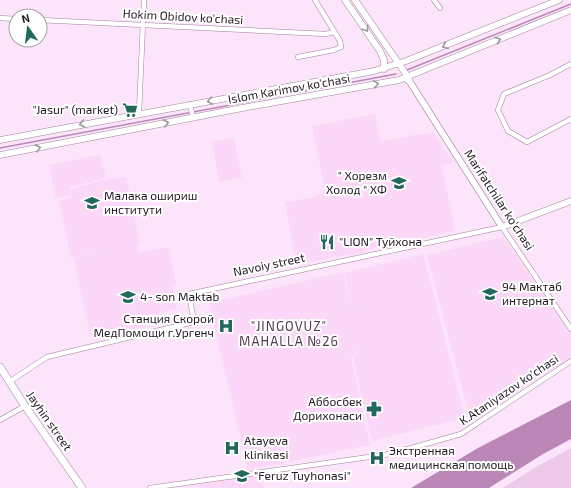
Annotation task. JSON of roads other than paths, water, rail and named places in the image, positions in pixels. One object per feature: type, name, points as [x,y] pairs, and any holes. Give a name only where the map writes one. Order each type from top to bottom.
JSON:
[{"type":"main road","points":[[346,0],[380,51],[384,60],[384,69]]},
{"type":"main road","name":"Marifatchilar ko'chasi","points":[[355,0],[399,64],[502,227]]},
{"type":"main road","name":"Islom Karimov ko'chasi","points":[[0,140],[384,69],[559,0]]},
{"type":"main road","name":"Islom Karimov ko'chasi","points":[[0,155],[408,79],[571,10]]},
{"type":"main road","name":"Navoiy street","points":[[502,227],[571,201]]},
{"type":"main road","name":"Jayhin street","points":[[0,366],[25,406],[82,488]]},
{"type":"street","points":[[139,114],[144,0]]},
{"type":"street","points":[[298,57],[334,50],[341,47],[340,41],[314,0]]},
{"type":"street","points":[[434,0],[440,8]]},
{"type":"street","name":"Hokim Obidov ko'chasi","points":[[48,20],[326,34],[334,32]]},
{"type":"street","points":[[571,64],[550,75],[504,94],[498,110],[508,132],[527,142],[571,119]]},
{"type":"street","points":[[190,104],[193,118]]},
{"type":"street","name":"Marifatchilar ko'chasi","points":[[502,227],[571,329]]},
{"type":"street","name":"Navoiy street","points":[[9,382],[47,357],[194,322],[189,294],[502,227]]},
{"type":"street","name":"K.Ataniyazov ko'chasi","points":[[150,488],[390,454],[461,434],[571,361]]},
{"type":"street","points":[[0,420],[25,406]]},
{"type":"waterway","points":[[407,70],[571,4]]},
{"type":"waterway","points":[[0,148],[396,74]]},
{"type":"place","name":"\"Jasur\" (market)","points":[[130,110]]},
{"type":"place","name":"\" Хорезм Холод \" ХФ","points":[[399,183]]},
{"type":"place","name":"Малака ошириш институти","points":[[92,203]]},
{"type":"place","name":"\"LION\" Туйхона","points":[[327,242]]},
{"type":"place","name":"94 Мактаб интернат","points":[[490,294]]},
{"type":"place","name":"4- son Maktab","points":[[128,297]]},
{"type":"place","name":"Станция Скорой МедПомощи г.Ургенч","points":[[226,326]]},
{"type":"place","name":"Аббосбек Дорихонаси","points":[[374,409]]},
{"type":"place","name":"Atayeva klinikasi","points":[[232,448]]},
{"type":"place","name":"Экстренная медицинская помощь","points":[[377,458]]},
{"type":"place","name":"\"Feruz Tuyhonasi\"","points":[[242,476]]},
{"type":"district","name":"\"JINGOVUZ\" MAHALLA №26","points":[[289,334]]}]
